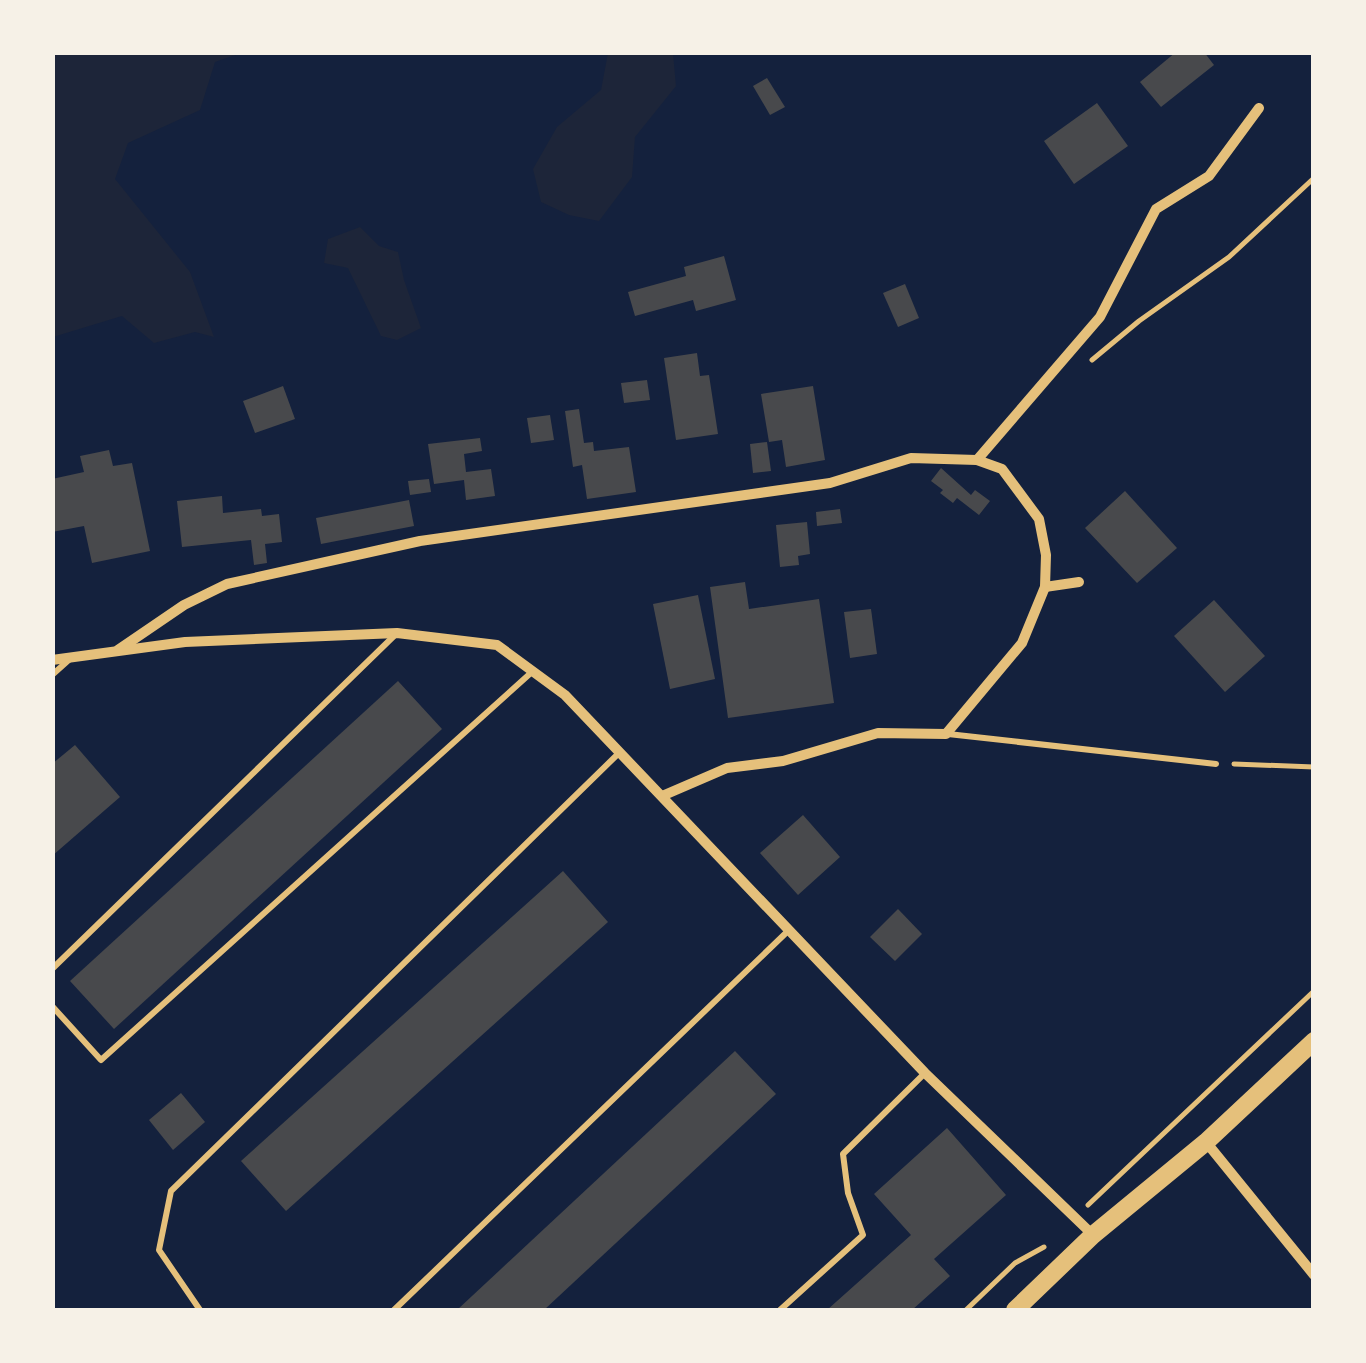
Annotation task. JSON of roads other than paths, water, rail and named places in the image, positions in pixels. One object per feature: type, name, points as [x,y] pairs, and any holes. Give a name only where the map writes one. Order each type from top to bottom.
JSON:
[{"type":"main road","points":[[1016,1310],[1094,1235],[1206,1142],[1314,1041]]},
{"type":"street","points":[[977,460],[1100,317],[1156,209],[1209,176],[1259,108]]},
{"type":"street","points":[[118,650],[184,606],[227,584],[401,545],[830,483],[911,458],[977,460],[1002,469],[1039,519],[1046,554],[1046,588],[1022,643],[946,734],[878,733],[783,761],[727,768],[662,796]]},
{"type":"street","points":[[1046,588],[1078,582]]},
{"type":"street","points":[[52,660],[185,642],[397,633],[498,645],[566,695],[925,1074],[1094,1235]]},
{"type":"street","points":[[1206,1142],[1309,1260],[1314,1274]]},
{"type":"lane","points":[[52,968],[397,633]]},
{"type":"lane","points":[[52,674],[72,657]]},
{"type":"lane","points":[[52,1006],[101,1060],[532,671]]},
{"type":"lane","points":[[946,734],[1216,764]]},
{"type":"lane","points":[[200,1310],[160,1250],[171,1191],[620,752]]},
{"type":"lane","points":[[394,1310],[790,929]]},
{"type":"lane","points":[[780,1310],[863,1235],[848,1193],[842,1154],[925,1074]]}]
